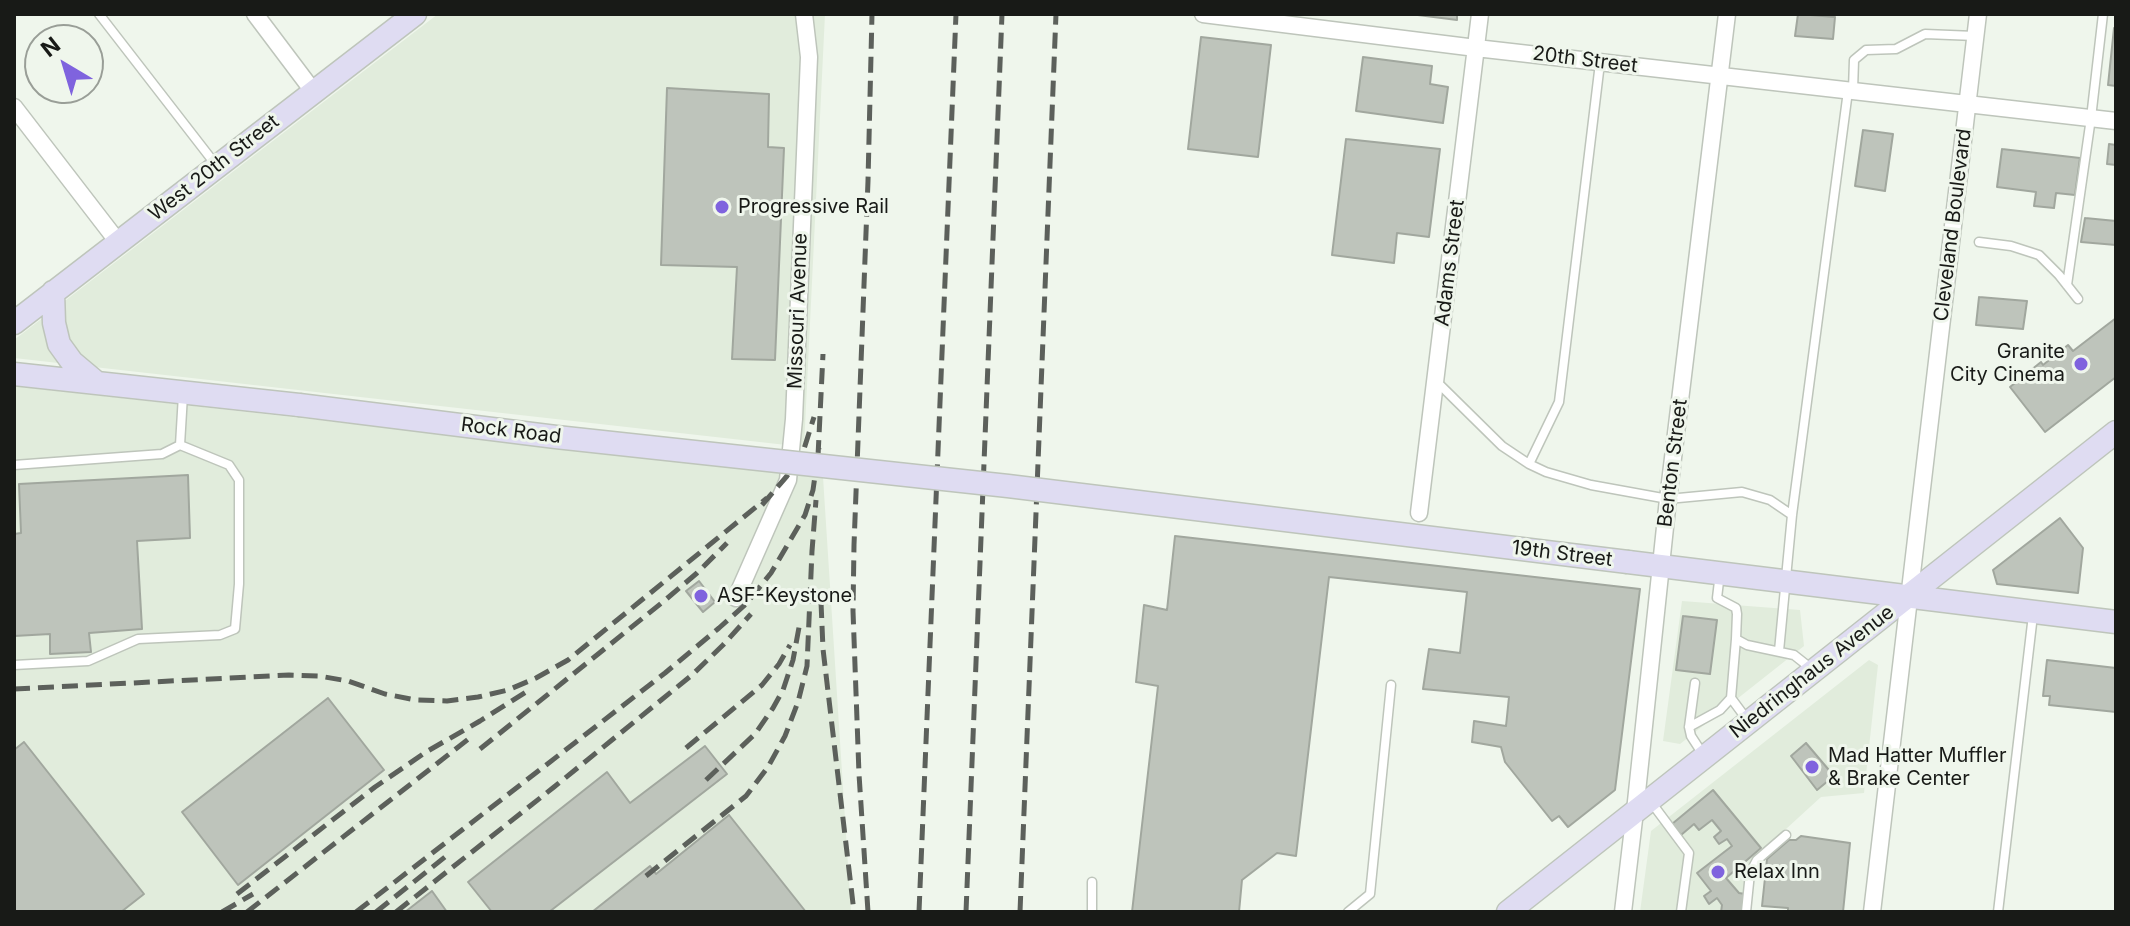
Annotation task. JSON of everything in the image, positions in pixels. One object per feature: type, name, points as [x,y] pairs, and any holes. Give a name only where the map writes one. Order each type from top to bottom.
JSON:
[{"type":"main road","name":"West 20th Street","points":[[17,314],[53,292],[412,15]]},
{"type":"main road","points":[[53,292],[54,323],[59,344],[72,362],[97,383]]},
{"type":"main road","name":"Rock Road","points":[[14,374],[1008,486]]},
{"type":"main road","name":"Niedringhaus Avenue","points":[[1508,912],[2116,432]]},
{"type":"main road","name":"19th Street","points":[[1008,486],[2116,622]]},
{"type":"street","points":[[255,14],[313,91]]},
{"type":"street","name":"Missouri Avenue","points":[[736,598],[789,472],[794,419],[809,57],[804,14]]},
{"type":"street","name":"20th Street","points":[[1203,14],[2116,121]]},
{"type":"street","name":"Adams Street","points":[[1419,513],[1480,14]]},
{"type":"street","name":"Benton Street","points":[[1623,912],[1642,806],[1668,499],[1727,14]]},
{"type":"street","name":"Cleveland Boulevard","points":[[1872,912],[1978,14]]},
{"type":"street","points":[[14,107],[118,242]]},
{"type":"lane","points":[[99,14],[217,165]]},
{"type":"lane","points":[[2067,285],[2103,14]]},
{"type":"lane","points":[[1779,651],[1792,515],[1854,60],[1866,50],[1896,49],[1925,34],[1976,36]]},
{"type":"lane","points":[[1529,464],[1559,402],[1601,62]]},
{"type":"lane","points":[[1979,242],[2011,246],[2039,255],[2078,299]]},
{"type":"lane","points":[[1435,380],[1502,446],[1529,464],[1564,479],[1668,499],[1742,492],[1770,500],[1792,515]]},
{"type":"lane","points":[[180,445],[184,393]]},
{"type":"lane","points":[[14,465],[162,454],[180,445],[229,465],[239,480],[239,584],[235,629],[220,635],[138,639],[88,661],[14,665]]},
{"type":"lane","points":[[1689,727],[1720,710],[1731,698],[1737,614],[1736,608],[1717,598],[1720,573]]},
{"type":"lane","points":[[1998,912],[2034,612]]},
{"type":"lane","points":[[1736,639],[1747,645],[1794,655],[1814,670]]},
{"type":"lane","points":[[1695,683],[1689,727],[1691,736],[1705,756]]},
{"type":"lane","points":[[1349,912],[1370,894],[1391,685]]},
{"type":"lane","points":[[1731,698],[1748,722]]},
{"type":"lane","points":[[1642,806],[1689,853],[1681,912]]},
{"type":"lane","points":[[1746,912],[1750,873],[1757,860],[1786,835]]},
{"type":"lane","points":[[1092,882],[1092,912]]},
{"type":"shaded area","points":[[438,14],[825,14],[804,447],[14,358],[14,340]]},
{"type":"shaded area","points":[[14,386],[823,477],[851,912],[14,912]]},
{"type":"shaded area","points":[[1682,601],[1800,610],[1804,646],[1680,744],[1663,741]]},
{"type":"shaded area","points":[[1869,660],[1878,665],[1864,793],[1821,797],[1763,850],[1750,868],[1745,912],[1640,912],[1651,831]]},
{"type":"building","points":[[1410,14],[1457,14],[1457,20]]},
{"type":"building","points":[[1798,14],[1835,17],[1833,39],[1795,36]]},
{"type":"building","points":[[2116,28],[2116,86],[2108,85]]},
{"type":"building","points":[[1201,37],[1271,45],[1258,157],[1188,149]]},
{"type":"building","points":[[1363,57],[1432,66],[1430,84],[1448,87],[1443,123],[1356,111]]},
{"type":"building","name":"Progressive Rail","points":[[667,88],[769,94],[768,147],[784,148],[775,360],[732,359],[737,267],[661,265]]},
{"type":"building","points":[[1863,130],[1893,134],[1885,191],[1855,186]]},
{"type":"building","points":[[1346,139],[1440,149],[1429,237],[1397,233],[1394,263],[1332,255]]},
{"type":"building","points":[[2109,144],[2116,145],[2116,165],[2107,164]]},
{"type":"building","points":[[2002,149],[2080,158],[2075,195],[2056,193],[2054,208],[2034,206],[2036,192],[1997,187]]},
{"type":"building","points":[[2085,218],[2116,221],[2116,245],[2081,242]]},
{"type":"building","points":[[1979,297],[2027,301],[2023,329],[1976,325]]},
{"type":"building","points":[[2116,318],[2116,377],[2045,432],[2010,387],[2068,345],[2073,351]]},
{"type":"building","points":[[188,475],[190,538],[137,541],[142,629],[89,633],[91,652],[50,654],[50,634],[14,636],[14,534],[21,533],[19,484]]},
{"type":"building","points":[[2060,518],[2083,548],[2078,593],[1997,584],[1993,570]]},
{"type":"building","points":[[1175,536],[1640,589],[1615,790],[1568,827],[1559,816],[1552,821],[1505,762],[1501,747],[1472,742],[1474,721],[1506,726],[1509,697],[1423,689],[1429,649],[1460,653],[1467,592],[1329,577],[1296,856],[1277,853],[1242,880],[1239,912],[1132,912],[1158,686],[1136,682],[1144,605],[1167,610]]},
{"type":"building","name":"ASF-Keystone","points":[[699,581],[715,602],[703,612],[686,591]]},
{"type":"building","points":[[1683,616],[1717,620],[1710,674],[1676,670]]},
{"type":"building","points":[[2047,660],[2116,668],[2116,712],[2049,705],[2050,696],[2043,696]]},
{"type":"building","points":[[328,698],[384,770],[238,885],[182,812]]},
{"type":"building","points":[[24,742],[144,894],[121,912],[14,912],[14,750]]},
{"type":"building","points":[[1806,743],[1834,776],[1817,790],[1791,756]]},
{"type":"building","points":[[705,746],[727,774],[549,912],[492,912],[468,882],[607,772],[630,803]]},
{"type":"building","points":[[1713,790],[1761,848],[1726,878],[1739,893],[1745,894],[1743,912],[1721,912],[1722,905],[1717,898],[1709,904],[1704,896],[1711,891],[1697,873],[1732,846],[1727,839],[1719,844],[1714,837],[1721,831],[1712,820],[1699,830],[1694,824],[1681,835],[1672,824]]},
{"type":"building","points":[[729,815],[806,912],[592,912],[650,866],[656,874]]},
{"type":"building","points":[[1801,836],[1850,843],[1843,912],[1788,912],[1788,908],[1762,906],[1767,859],[1789,840]]},
{"type":"building","points":[[432,891],[447,912],[405,912]]},
{"type":"railway","points":[[868,912],[853,611],[872,14]]},
{"type":"railway","points":[[919,912],[956,14]]},
{"type":"railway","points":[[966,912],[1002,14]]},
{"type":"railway","points":[[1020,912],[1056,14]]},
{"type":"railway","points":[[818,456],[823,354]]},
{"type":"railway","points":[[762,505],[787,476],[804,449],[814,417]]},
{"type":"railway","points":[[356,912],[665,673],[746,604],[771,573],[805,515],[813,490],[819,448]]},
{"type":"railway","points":[[14,689],[289,675],[348,681],[385,694],[416,700],[447,701],[508,690],[568,660],[767,498]]},
{"type":"railway","points":[[646,876],[746,796],[768,767],[785,736],[807,666],[816,500]]},
{"type":"railway","points":[[480,749],[664,601],[727,543]]},
{"type":"railway","points":[[821,602],[823,649],[854,912]]},
{"type":"railway","points":[[396,912],[692,675],[751,614]]},
{"type":"railway","points":[[706,780],[755,734],[773,708],[793,660],[800,622]]},
{"type":"railway","points":[[686,748],[762,685],[790,645]]},
{"type":"railway","points":[[237,894],[375,787],[426,752],[529,690]]},
{"type":"railway","points":[[247,912],[471,737]]},
{"type":"railway","points":[[376,912],[445,857]]},
{"type":"railway","points":[[222,912],[253,894]]},
{"type":"place","name":"Progressive Rail","points":[[722,207]]},
{"type":"place","name":"Granite City Cinema","points":[[2081,364]]},
{"type":"place","name":"ASF-Keystone","points":[[701,596]]},
{"type":"place","name":"Mad Hatter Muffler & Brake Center","points":[[1812,767]]},
{"type":"place","name":"Relax Inn","points":[[1718,872]]}]
